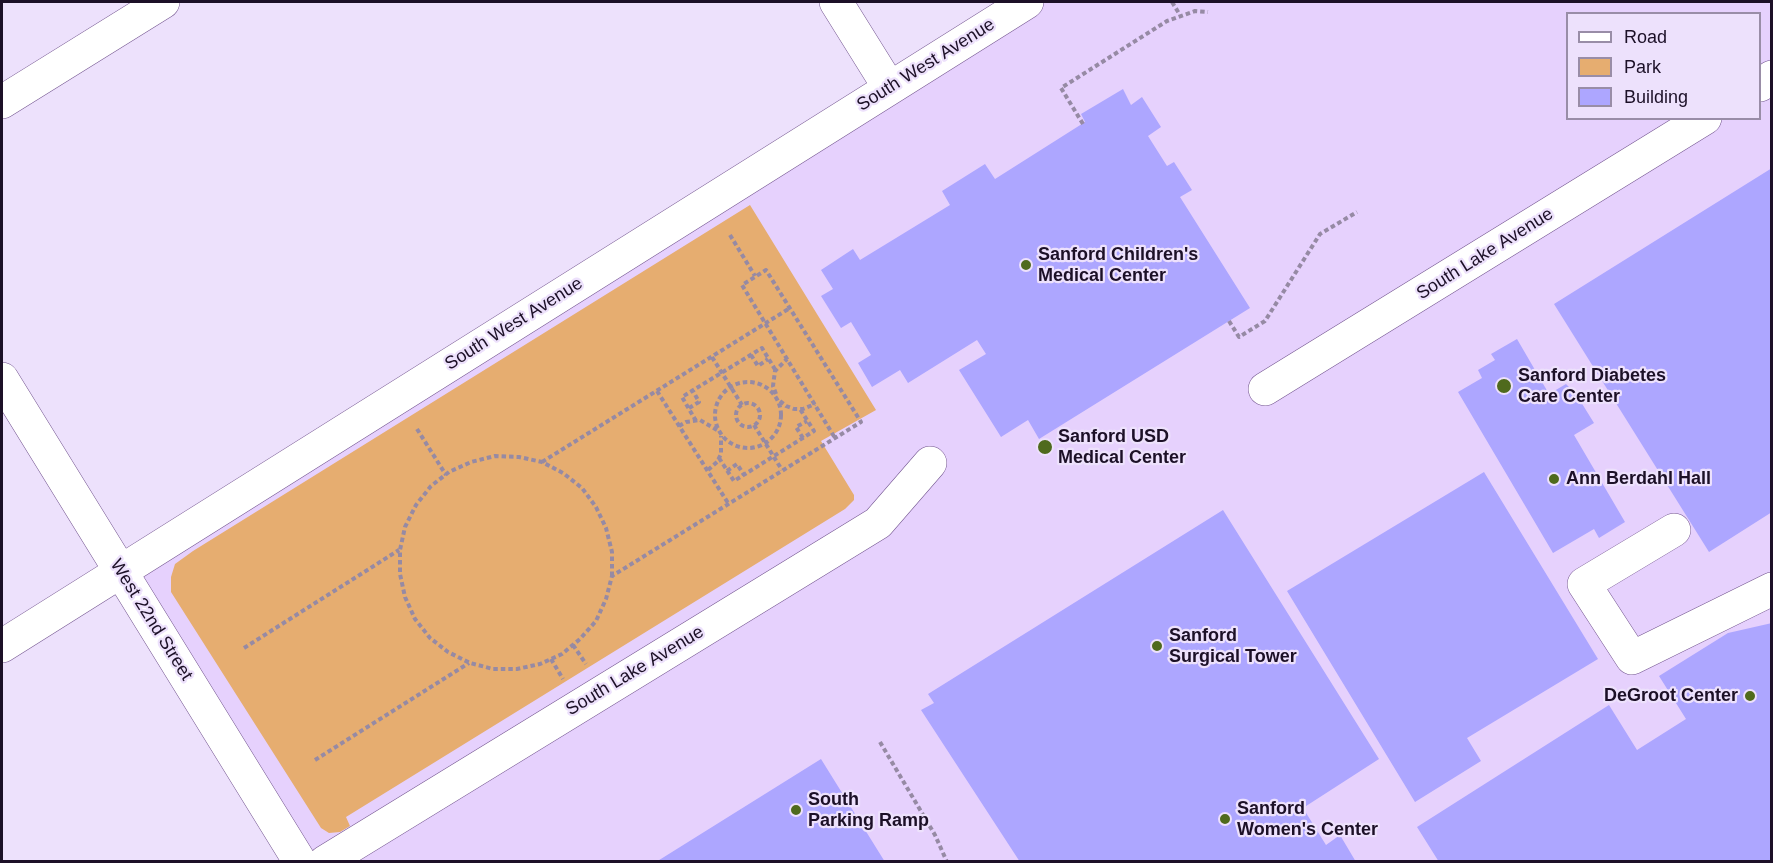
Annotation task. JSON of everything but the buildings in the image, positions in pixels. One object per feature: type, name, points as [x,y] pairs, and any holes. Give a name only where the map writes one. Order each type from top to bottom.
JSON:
[{"type":"street","points":[[2,102],[163,2]]},
{"type":"street","points":[[836,2],[890,87]]},
{"type":"street","name":"South West Avenue","points":[[2,646],[1027,2]]},
{"type":"street","name":"South Lake Avenue","points":[[1265,389],[1702,120]]},
{"type":"street","name":"West 22nd Street","points":[[2,379],[300,861]]},
{"type":"street","name":"South Lake Avenue","points":[[325,861],[878,523],[930,463]]},
{"type":"street","points":[[1674,530],[1584,584],[1632,658],[1772,589]]},
{"type":"path","points":[[1172,2],[1180,15]]},
{"type":"path","points":[[1083,124],[1061,88],[1180,15],[1195,10],[1208,12]]},
{"type":"path","points":[[1229,321],[1239,337],[1265,321],[1320,234],[1357,212]]},
{"type":"path","points":[[730,235],[755,276]]},
{"type":"path","points":[[612,576],[861,422],[766,270],[742,285],[835,438]]},
{"type":"path","points":[[542,462],[790,308]]},
{"type":"path","points":[[696,421],[682,397],[762,348],[776,371]]},
{"type":"path","points":[[751,355],[758,366],[768,359]]},
{"type":"path","points":[[712,357],[742,405]]},
{"type":"path","points":[[679,426],[686,422],[707,423],[733,445],[742,448],[759,447],[766,444],[780,428],[782,418],[773,386],[776,371],[787,359]]},
{"type":"path","points":[[708,470],[720,458],[722,449],[715,417],[716,407],[719,399],[730,387],[741,382],[762,384],[786,406],[800,409],[815,404]]},
{"type":"path","points":[[657,391],[728,503]]},
{"type":"path","points":[[689,408],[699,402],[693,391]]},
{"type":"path","points":[[751,403],[758,408],[760,416],[754,425],[746,426],[737,420],[736,412],[742,405],[751,403]]},
{"type":"path","points":[[720,458],[734,481],[744,475],[814,431],[800,409]]},
{"type":"path","points":[[803,438],[796,427],[807,421]]},
{"type":"path","points":[[754,425],[782,470]]},
{"type":"path","points":[[417,429],[446,475]]},
{"type":"path","points":[[495,456],[519,457],[542,462],[563,473],[582,488],[596,507],[606,528],[612,552],[612,576],[606,599],[596,621],[562,654],[540,664],[517,669],[493,669],[470,663],[448,652],[430,638],[415,619],[405,597],[400,574],[400,550],[405,527],[416,505],[431,486],[446,475],[471,462],[495,456]]},
{"type":"path","points":[[727,471],[737,464],[744,475]]},
{"type":"path","points":[[244,648],[400,550]]},
{"type":"path","points":[[315,760],[470,663]]},
{"type":"path","points":[[880,742],[935,835],[947,861]]},
{"type":"shaded area","name":"Sanford USD Medical Center","points":[[1027,2],[1771,2],[1771,861],[300,861],[121,571]]},
{"type":"green space","points":[[750,205],[876,410],[821,441],[854,495],[854,500],[845,509],[346,817],[350,826],[340,832],[329,833],[321,828],[171,592],[171,577],[175,564]]},
{"type":"place","name":"Sanford Children's Medical Center","points":[[1026,265]]},
{"type":"place","name":"Sanford Diabetes Care Center","points":[[1504,386]]},
{"type":"place","name":"Sanford USD Medical Center","points":[[1045,447]]},
{"type":"place","name":"Ann Berdahl Hall","points":[[1554,479]]},
{"type":"place","name":"Sanford Surgical Tower","points":[[1157,646]]},
{"type":"place","name":"DeGroot Center","points":[[1750,696]]},
{"type":"place","name":"South Parking Ramp","points":[[796,810]]},
{"type":"place","name":"Sanford Women's Center","points":[[1225,819]]}]
